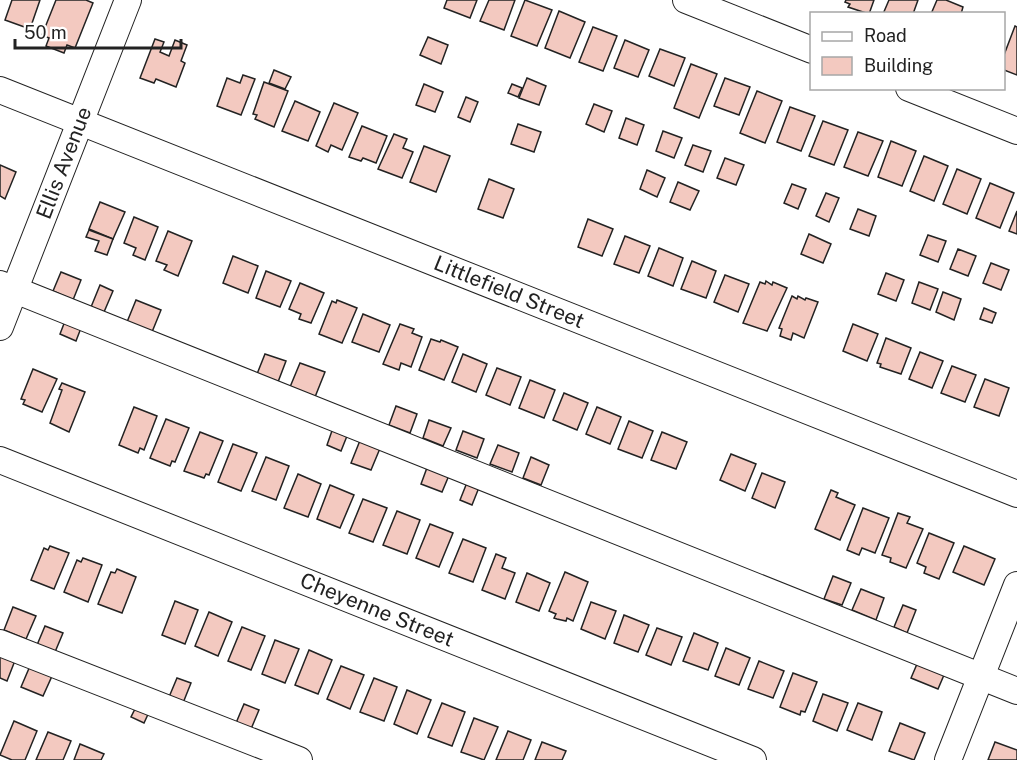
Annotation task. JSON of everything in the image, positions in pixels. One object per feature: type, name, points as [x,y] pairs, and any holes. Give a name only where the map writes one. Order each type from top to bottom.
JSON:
[{"type":"street","name":"Ellis Avenue","points":[[0,327],[7,287],[80,122],[128,0]]},
{"type":"street","points":[[686,0],[810,49]]},
{"type":"street","name":"Littlefield Street","points":[[0,90],[1017,494]]},
{"type":"street","points":[[914,90],[1017,131]]},
{"type":"street","points":[[7,287],[1017,691]]},
{"type":"street","name":"Cheyenne Street","points":[[0,460],[753,760]]},
{"type":"street","points":[[948,760],[1017,585]]},
{"type":"street","points":[[0,643],[299,760]]},
{"type":"building","points":[[12,0],[40,0],[30,29],[5,20]]},
{"type":"building","points":[[56,0],[86,0],[93,3],[75,48],[67,45],[64,53],[46,46],[49,38],[42,35]]},
{"type":"building","points":[[447,0],[477,0],[470,18],[444,8]]},
{"type":"building","points":[[489,0],[515,0],[504,30],[480,21]]},
{"type":"building","points":[[525,0],[552,10],[537,46],[511,36]]},
{"type":"building","points":[[846,0],[874,0],[870,12],[848,7],[850,4],[845,2]]},
{"type":"building","points":[[889,0],[918,0],[914,12],[884,12]]},
{"type":"building","points":[[937,0],[946,0],[963,7],[962,12],[932,12]]},
{"type":"building","points":[[559,11],[585,22],[570,58],[545,48]]},
{"type":"building","points":[[1015,26],[1017,27],[1017,75],[1005,70],[1005,52]]},
{"type":"building","points":[[593,27],[617,36],[603,71],[579,62]]},
{"type":"building","points":[[428,37],[448,45],[441,64],[420,55]]},
{"type":"building","points":[[155,39],[164,42],[160,52],[169,56],[175,40],[187,45],[181,61],[185,63],[176,87],[156,79],[154,83],[140,78]]},
{"type":"building","points":[[625,40],[649,50],[638,77],[614,68]]},
{"type":"building","points":[[660,49],[685,58],[674,86],[649,76]]},
{"type":"building","points":[[691,64],[717,74],[699,118],[674,108]]},
{"type":"building","points":[[274,70],[291,77],[285,89],[269,83]]},
{"type":"building","points":[[243,75],[255,79],[241,115],[217,106],[227,78],[240,83]]},
{"type":"building","points":[[527,78],[546,86],[539,105],[519,98]]},
{"type":"building","points":[[725,78],[750,87],[739,115],[714,106]]},
{"type":"building","points":[[264,82],[288,91],[274,127],[255,119],[257,115],[253,114]]},
{"type":"building","points":[[424,84],[443,92],[435,112],[416,105]]},
{"type":"building","points":[[512,84],[522,88],[518,97],[508,93]]},
{"type":"building","points":[[757,91],[782,101],[765,143],[740,133]]},
{"type":"building","points":[[466,97],[478,102],[470,122],[458,117]]},
{"type":"building","points":[[295,101],[320,112],[308,141],[282,131]]},
{"type":"building","points":[[334,103],[358,113],[342,150],[331,145],[328,152],[316,146]]},
{"type":"building","points":[[594,104],[612,111],[604,132],[586,124]]},
{"type":"building","points":[[790,107],[815,116],[801,151],[777,142]]},
{"type":"building","points":[[626,118],[644,125],[637,145],[619,138]]},
{"type":"building","points":[[823,121],[848,130],[834,165],[809,156]]},
{"type":"building","points":[[518,124],[541,132],[534,152],[511,144]]},
{"type":"building","points":[[362,126],[387,136],[376,163],[363,158],[361,161],[349,157]]},
{"type":"building","points":[[663,131],[682,138],[674,158],[656,151]]},
{"type":"building","points":[[858,132],[883,141],[868,176],[844,167]]},
{"type":"building","points":[[394,134],[407,139],[403,148],[413,152],[402,178],[378,169]]},
{"type":"building","points":[[891,141],[916,151],[902,186],[878,177]]},
{"type":"building","points":[[693,145],[711,151],[703,172],[685,165]]},
{"type":"building","points":[[424,146],[450,156],[436,192],[410,182]]},
{"type":"building","points":[[924,156],[948,166],[934,201],[910,191]]},
{"type":"building","points":[[725,158],[744,165],[736,185],[717,178]]},
{"type":"building","points":[[0,165],[16,172],[5,199],[0,196]]},
{"type":"building","points":[[957,169],[981,179],[967,214],[943,204]]},
{"type":"building","points":[[647,170],[665,178],[657,197],[640,189]]},
{"type":"building","points":[[489,179],[514,189],[503,218],[478,209]]},
{"type":"building","points":[[678,182],[699,191],[690,210],[670,202]]},
{"type":"building","points":[[990,183],[1014,193],[1000,228],[976,218]]},
{"type":"building","points":[[792,184],[806,189],[798,209],[784,203]]},
{"type":"building","points":[[826,193],[839,198],[829,222],[816,216]]},
{"type":"building","points":[[100,202],[125,212],[113,239],[89,229]]},
{"type":"building","points":[[858,209],[876,216],[869,236],[850,229]]},
{"type":"building","points":[[1017,211],[1017,234],[1009,231]]},
{"type":"building","points":[[134,217],[158,227],[145,260],[133,255],[136,248],[124,243]]},
{"type":"building","points":[[588,219],[613,229],[602,256],[578,247]]},
{"type":"building","points":[[89,230],[113,239],[107,255],[95,251],[99,241],[86,237]]},
{"type":"building","points":[[168,231],[192,241],[178,276],[164,270],[167,265],[156,261]]},
{"type":"building","points":[[809,234],[831,244],[823,263],[801,254]]},
{"type":"building","points":[[928,235],[946,241],[938,262],[920,255]]},
{"type":"building","points":[[625,236],[650,246],[639,273],[614,264]]},
{"type":"building","points":[[659,248],[683,258],[673,286],[648,276]]},
{"type":"building","points":[[958,249],[976,256],[968,276],[950,269]]},
{"type":"building","points":[[233,256],[258,266],[248,293],[223,283]]},
{"type":"building","points":[[692,261],[716,271],[706,298],[681,289]]},
{"type":"building","points":[[991,263],[1009,270],[1001,290],[983,283]]},
{"type":"building","points":[[266,271],[291,281],[280,307],[256,298]]},
{"type":"building","points":[[61,272],[81,280],[73,300],[53,291]]},
{"type":"building","points":[[886,273],[904,280],[896,301],[878,294]]},
{"type":"building","points":[[725,275],[749,284],[738,312],[714,302]]},
{"type":"building","points":[[766,281],[772,285],[773,282],[787,288],[767,331],[743,323],[760,282],[765,284]]},
{"type":"building","points":[[919,282],[938,289],[930,310],[912,303]]},
{"type":"building","points":[[300,283],[324,293],[311,323],[299,319],[301,314],[289,309]]},
{"type":"building","points":[[100,285],[113,291],[104,312],[91,307]]},
{"type":"building","points":[[943,292],[961,299],[954,320],[936,312]]},
{"type":"building","points":[[792,296],[818,302],[804,338],[793,333],[791,340],[780,336],[782,329],[779,328]]},
{"type":"building","points":[[136,300],[161,310],[152,332],[127,322]]},
{"type":"building","points":[[337,300],[357,308],[342,343],[319,334],[332,301],[336,303]]},
{"type":"building","points":[[984,308],[996,313],[992,323],[980,319]]},
{"type":"building","points":[[363,314],[390,325],[379,352],[352,342]]},
{"type":"building","points":[[65,321],[81,328],[76,341],[60,334]]},
{"type":"building","points":[[400,324],[414,329],[412,333],[422,337],[411,367],[401,363],[399,370],[383,364]]},
{"type":"building","points":[[853,324],[878,334],[867,361],[843,351]]},
{"type":"building","points":[[886,338],[911,348],[901,374],[880,367],[881,364],[877,363]]},
{"type":"building","points":[[431,339],[440,342],[441,340],[458,347],[444,380],[419,370]]},
{"type":"building","points":[[920,352],[943,361],[932,388],[909,379]]},
{"type":"building","points":[[265,354],[286,361],[278,382],[257,374]]},
{"type":"building","points":[[463,354],[487,364],[476,392],[452,382]]},
{"type":"building","points":[[300,363],[325,372],[315,397],[290,387]]},
{"type":"building","points":[[952,366],[976,375],[965,402],[941,393]]},
{"type":"building","points":[[497,368],[521,377],[510,405],[486,395]]},
{"type":"building","points":[[33,369],[57,379],[42,412],[23,404],[25,400],[21,399]]},
{"type":"building","points":[[985,379],[1009,388],[999,416],[974,407]]},
{"type":"building","points":[[530,380],[555,390],[544,418],[519,408]]},
{"type":"building","points":[[62,383],[85,392],[69,432],[50,423],[62,390],[59,389]]},
{"type":"building","points":[[564,393],[588,403],[577,430],[553,420]]},
{"type":"building","points":[[396,406],[417,414],[410,433],[389,425]]},
{"type":"building","points":[[134,407],[157,416],[144,450],[140,448],[138,453],[119,445]]},
{"type":"building","points":[[597,407],[621,417],[610,444],[586,434]]},
{"type":"building","points":[[166,419],[189,428],[175,462],[172,461],[170,466],[150,458]]},
{"type":"building","points":[[429,420],[451,428],[443,446],[423,438]]},
{"type":"building","points":[[629,421],[653,431],[642,458],[618,449]]},
{"type":"building","points":[[334,425],[349,431],[341,451],[327,445]]},
{"type":"building","points":[[463,431],[484,439],[477,458],[456,450]]},
{"type":"building","points":[[200,432],[223,441],[209,475],[206,474],[204,478],[184,471]]},
{"type":"building","points":[[662,432],[687,442],[676,469],[651,460]]},
{"type":"building","points":[[361,438],[381,446],[371,470],[351,463]]},
{"type":"building","points":[[233,444],[257,453],[241,491],[218,482]]},
{"type":"building","points":[[498,445],[519,453],[512,472],[490,464]]},
{"type":"building","points":[[731,454],[756,464],[745,491],[720,480]]},
{"type":"building","points":[[266,457],[289,466],[276,500],[252,491]]},
{"type":"building","points":[[531,457],[549,465],[541,485],[523,478]]},
{"type":"building","points":[[428,465],[450,473],[442,492],[421,484]]},
{"type":"building","points":[[762,473],[785,482],[775,508],[752,498]]},
{"type":"building","points":[[298,474],[321,484],[308,517],[284,508]]},
{"type":"building","points":[[468,480],[480,485],[472,505],[460,500]]},
{"type":"building","points":[[330,485],[354,495],[340,528],[317,519]]},
{"type":"building","points":[[831,490],[838,493],[836,497],[855,505],[840,540],[815,529]]},
{"type":"building","points":[[363,499],[387,508],[373,542],[349,533]]},
{"type":"building","points":[[863,508],[889,518],[875,553],[862,548],[859,555],[847,550]]},
{"type":"building","points":[[397,511],[420,520],[407,554],[383,545]]},
{"type":"building","points":[[898,513],[910,517],[907,523],[923,529],[906,568],[890,562],[891,558],[882,555]]},
{"type":"building","points":[[430,524],[453,533],[439,567],[416,558]]},
{"type":"building","points":[[929,533],[954,543],[939,579],[924,573],[926,567],[917,563]]},
{"type":"building","points":[[463,539],[486,548],[473,582],[449,573]]},
{"type":"building","points":[[50,546],[69,553],[54,589],[31,580],[44,548],[48,550]]},
{"type":"building","points":[[964,546],[995,559],[984,585],[953,572]]},
{"type":"building","points":[[496,554],[506,558],[502,568],[515,573],[505,599],[482,590]]},
{"type":"building","points":[[83,558],[102,565],[88,602],[64,592],[77,560],[81,562]]},
{"type":"building","points":[[117,569],[136,577],[122,613],[98,604],[111,572],[115,573]]},
{"type":"building","points":[[565,572],[588,582],[573,621],[567,618],[566,621],[554,618],[556,614],[549,611]]},
{"type":"building","points":[[527,573],[550,583],[539,611],[516,602]]},
{"type":"building","points":[[833,576],[851,583],[842,605],[824,599]]},
{"type":"building","points":[[861,589],[884,598],[876,620],[852,610]]},
{"type":"building","points":[[175,601],[198,610],[185,644],[162,635]]},
{"type":"building","points":[[591,602],[616,611],[605,639],[581,629]]},
{"type":"building","points":[[903,605],[916,610],[907,633],[894,627]]},
{"type":"building","points":[[13,607],[36,616],[26,639],[4,630]]},
{"type":"building","points":[[209,612],[232,622],[218,656],[195,646]]},
{"type":"building","points":[[624,615],[649,625],[638,652],[614,643]]},
{"type":"building","points":[[45,626],[63,633],[55,652],[37,645]]},
{"type":"building","points":[[242,627],[265,636],[251,670],[228,661]]},
{"type":"building","points":[[657,628],[682,637],[671,665],[646,655]]},
{"type":"building","points":[[694,633],[718,643],[708,670],[683,661]]},
{"type":"building","points":[[275,640],[299,649],[285,683],[262,674]]},
{"type":"building","points":[[726,648],[750,658],[739,685],[715,676]]},
{"type":"building","points":[[309,650],[332,660],[318,694],[295,685]]},
{"type":"building","points":[[0,651],[16,658],[7,681],[0,678]]},
{"type":"building","points":[[920,657],[947,668],[938,689],[911,678]]},
{"type":"building","points":[[759,661],[784,671],[773,698],[748,689]]},
{"type":"building","points":[[30,666],[52,676],[43,696],[21,687]]},
{"type":"building","points":[[341,666],[364,675],[350,709],[327,699]]},
{"type":"building","points":[[793,673],[817,682],[805,712],[801,711],[800,715],[780,707]]},
{"type":"building","points":[[177,678],[191,683],[183,703],[169,697]]},
{"type":"building","points":[[374,678],[397,687],[384,721],[360,712]]},
{"type":"building","points":[[407,690],[431,700],[417,734],[394,724]]},
{"type":"building","points":[[823,694],[848,703],[837,731],[813,721]]},
{"type":"building","points":[[442,703],[465,712],[452,746],[428,737]]},
{"type":"building","points":[[858,703],[882,712],[872,740],[847,730]]},
{"type":"building","points":[[244,704],[259,710],[251,729],[236,723]]},
{"type":"building","points":[[137,705],[150,710],[144,723],[131,717]]},
{"type":"building","points":[[474,718],[498,727],[484,760],[461,752]]},
{"type":"building","points":[[14,721],[37,731],[25,760],[12,760],[0,755]]},
{"type":"building","points":[[900,723],[925,733],[914,760],[889,751]]},
{"type":"building","points":[[508,731],[531,740],[523,760],[496,760]]},
{"type":"building","points":[[48,732],[71,741],[63,760],[36,760]]},
{"type":"building","points":[[542,742],[566,751],[562,760],[535,760]]},
{"type":"building","points":[[995,742],[1017,750],[1017,760],[988,760]]},
{"type":"building","points":[[80,744],[104,754],[101,760],[74,760]]}]
